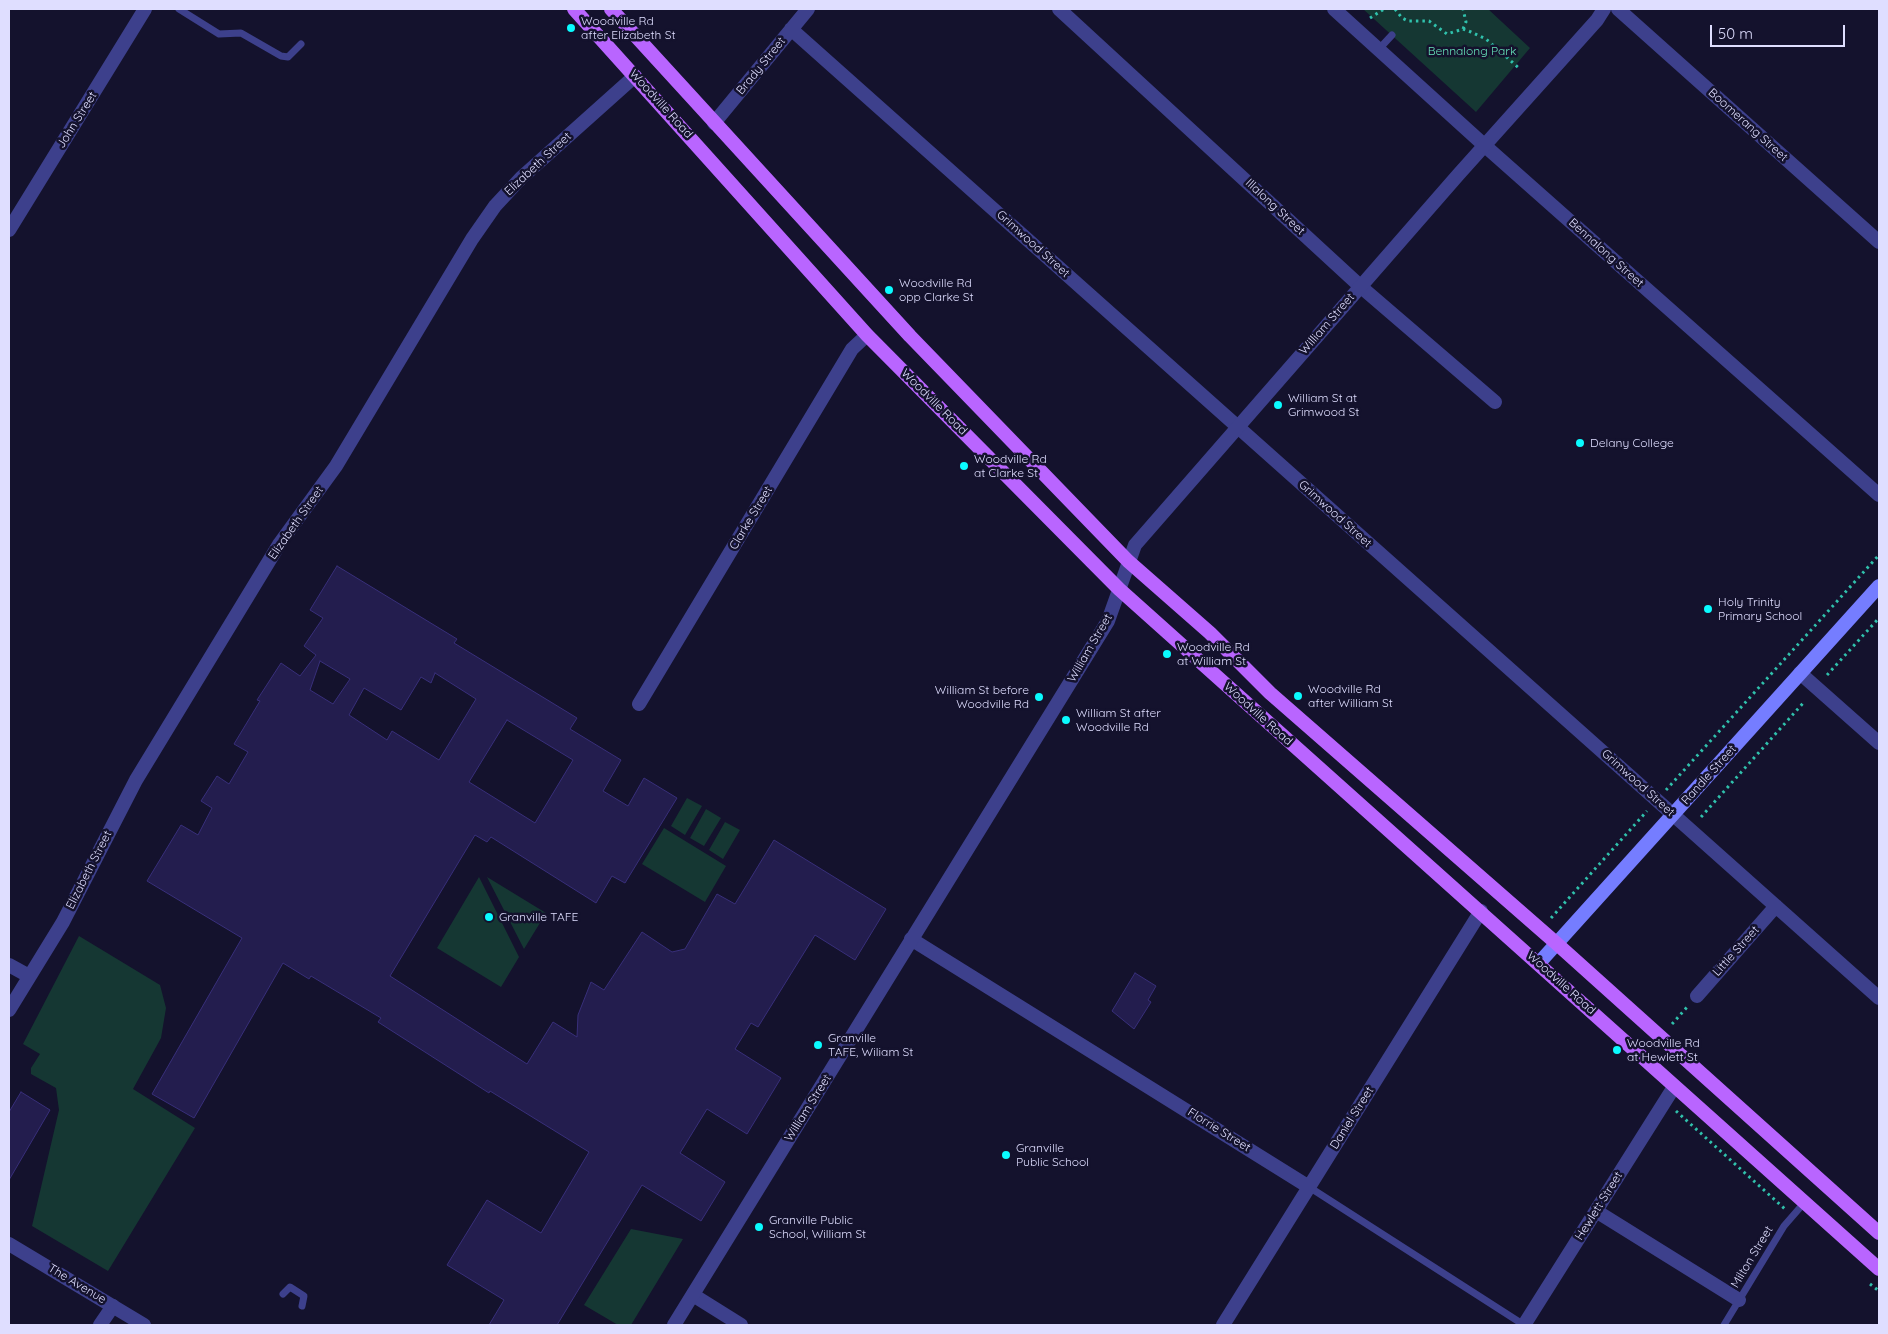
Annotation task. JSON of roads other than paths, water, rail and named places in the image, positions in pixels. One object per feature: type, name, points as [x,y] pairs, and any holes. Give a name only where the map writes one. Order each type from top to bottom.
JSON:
[{"type":"main road","name":"Woodville Road","points":[[574,9],[867,335],[1119,589],[1879,1269]]},
{"type":"main road","name":"Woodville Road","points":[[611,9],[910,336],[1128,561],[1210,633],[1270,693],[1556,943],[1879,1233]]},
{"type":"main road","name":"Randle Street","points":[[1538,963],[1879,586]]},
{"type":"street","name":"John Street","points":[[9,230],[145,9]]},
{"type":"street","name":"Brady Street","points":[[714,123],[808,9]]},
{"type":"street","name":"Illalong Street","points":[[1059,9],[1360,286],[1495,402]]},
{"type":"street","name":"Bennalong Street","points":[[1334,9],[1484,145],[1879,495]]},
{"type":"street","name":"William Street","points":[[674,1325],[1108,621],[1128,561],[1135,546],[1360,286],[1597,20],[1604,9]]},
{"type":"street","name":"Boomerang Street","points":[[1618,9],[1879,242]]},
{"type":"street","name":"Grimwood Street","points":[[791,29],[1879,998]]},
{"type":"street","name":"Elizabeth Street","points":[[9,1010],[62,922],[136,780],[280,543],[336,466],[472,239],[495,206],[521,178],[636,76]]},
{"type":"street","name":"Clarke Street","points":[[638,704],[852,349],[867,335]]},
{"type":"street","points":[[1800,673],[1879,743]]},
{"type":"street","name":"Little Street","points":[[1697,996],[1776,906]]},
{"type":"street","name":"Daniel Street","points":[[1223,1325],[1480,911]]},
{"type":"street","name":"Florrie Street","points":[[912,939],[1310,1187]]},
{"type":"street","points":[[9,965],[29,976]]},
{"type":"street","name":"Hewlett Street","points":[[1524,1325],[1674,1087]]},
{"type":"street","points":[[1596,1211],[1739,1300]]},
{"type":"street","name":"The Avenue","points":[[9,1244],[144,1325]]},
{"type":"street","points":[[693,1295],[741,1325]]},
{"type":"street","points":[[100,1325],[113,1306]]},
{"type":"lane","points":[[179,9],[219,34],[241,33],[281,56],[288,57],[301,44]]},
{"type":"lane","points":[[1379,49],[1392,35]]},
{"type":"lane","name":"Florrie Street","points":[[1310,1187],[1524,1325]]},
{"type":"lane","name":"Milton Street","points":[[1724,1325],[1784,1226],[1804,1202]]},
{"type":"lane","points":[[283,1294],[290,1287],[304,1296],[302,1306]]},
{"type":"place","name":"Woodville Rd after Elizabeth St","points":[[571,28]]},
{"type":"place","name":"Woodville Rd opp Clarke St","points":[[889,290]]},
{"type":"place","name":"William St at Grimwood St","points":[[1278,405]]},
{"type":"place","name":"Delany College","points":[[1580,443]]},
{"type":"place","name":"Woodville Rd at Clarke St","points":[[964,466]]},
{"type":"place","name":"Holy Trinity Primary School","points":[[1708,609]]},
{"type":"place","name":"Woodville Rd at William St","points":[[1167,654]]},
{"type":"place","name":"Woodville Rd after William St","points":[[1298,696]]},
{"type":"place","name":"William St before Woodville Rd","points":[[1039,697]]},
{"type":"place","name":"William St after Woodville Rd","points":[[1066,720]]},
{"type":"place","name":"Granville TAFE","points":[[489,917]]},
{"type":"place","name":"Granville TAFE, Wiliam St","points":[[818,1045]]},
{"type":"place","name":"Woodville Rd at Hewlett St","points":[[1617,1050]]},
{"type":"place","name":"Granville Public School","points":[[1006,1155]]},
{"type":"place","name":"Granville Public School, William St","points":[[759,1227]]},
{"type":"park label","name":"Bennalong Park","points":[[1472,51]]}]
